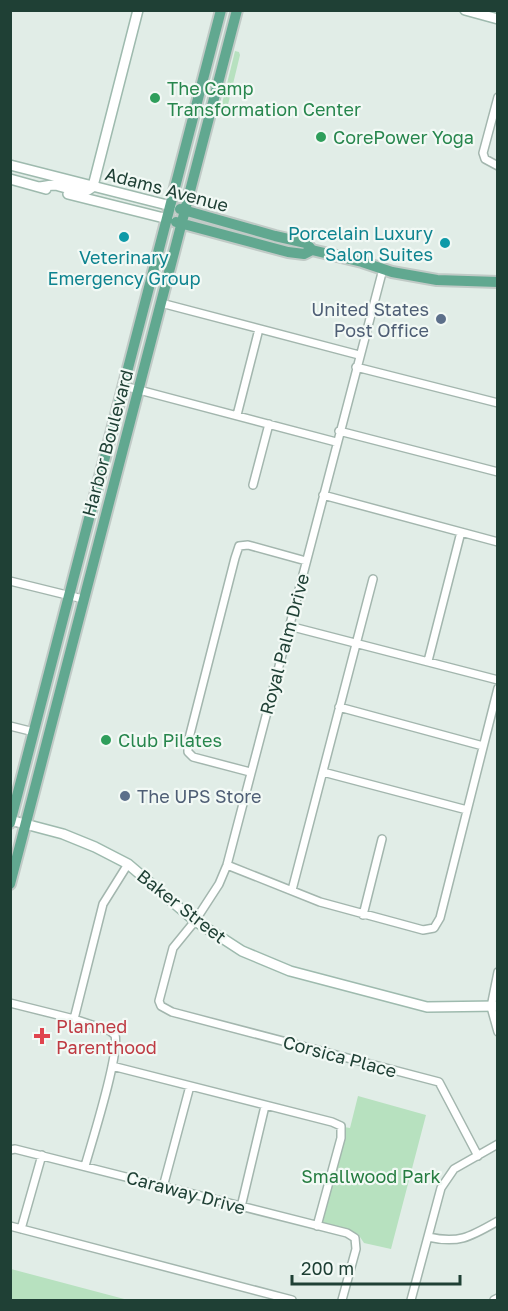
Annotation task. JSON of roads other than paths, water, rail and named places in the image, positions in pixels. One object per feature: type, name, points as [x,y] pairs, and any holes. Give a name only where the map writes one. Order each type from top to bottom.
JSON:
[{"type":"main road","name":"Harbor Boulevard","points":[[11,821],[221,10]]},
{"type":"main road","name":"Harbor Boulevard","points":[[10,884],[237,10]]},
{"type":"main road","points":[[217,29],[221,38],[220,51],[225,58]]},
{"type":"main road","name":"Adams Avenue","points":[[171,206],[306,243],[312,250],[402,274],[437,280],[498,282]]},
{"type":"main road","name":"Adams Avenue","points":[[168,219],[288,252],[304,254],[312,250]]},
{"type":"street","points":[[43,173],[40,187],[53,185],[86,191],[93,186],[138,10]]},
{"type":"street","points":[[465,10],[498,19]]},
{"type":"street","points":[[498,97],[483,153],[485,159],[498,165]]},
{"type":"street","name":"Adams Avenue","points":[[10,165],[171,206]]},
{"type":"street","name":"Adams Avenue","points":[[10,179],[168,219]]},
{"type":"street","name":"Royal Palm Drive","points":[[161,1006],[160,995],[173,948],[195,921],[219,884],[227,865],[382,268]]},
{"type":"street","points":[[160,303],[359,355]]},
{"type":"street","points":[[237,416],[259,329]]},
{"type":"street","points":[[356,367],[498,404]]},
{"type":"street","points":[[124,386],[336,442]]},
{"type":"street","points":[[253,485],[269,424]]},
{"type":"street","points":[[339,431],[498,472]]},
{"type":"street","points":[[323,495],[498,542]]},
{"type":"street","points":[[428,661],[461,532]]},
{"type":"street","points":[[250,772],[193,757],[188,752],[188,742],[235,558],[239,546],[248,544],[306,561]]},
{"type":"street","points":[[292,890],[373,579]]},
{"type":"street","points":[[10,581],[83,599]]},
{"type":"street","points":[[289,626],[498,680]]},
{"type":"street","points":[[227,865],[320,902],[423,930],[434,928],[440,918],[498,688]]},
{"type":"street","points":[[339,707],[483,746]]},
{"type":"street","points":[[10,726],[34,732]]},
{"type":"street","points":[[323,771],[467,810]]},
{"type":"street","name":"Baker Street","points":[[11,821],[63,834],[128,864],[195,921],[242,951],[290,971],[427,1007],[494,1006]]},
{"type":"street","points":[[363,915],[382,839]]},
{"type":"street","points":[[74,1019],[103,904],[128,864]]},
{"type":"street","points":[[498,972],[494,1006],[498,1032]]},
{"type":"street","points":[[10,1003],[74,1019],[110,1031],[115,1035],[117,1041],[112,1066],[86,1166]]},
{"type":"street","name":"Corsica Place","points":[[161,1006],[172,1012],[439,1082],[478,1156]]},
{"type":"street","points":[[112,1066],[341,1126],[341,1138],[317,1226]]},
{"type":"street","points":[[163,1187],[190,1086]]},
{"type":"street","points":[[241,1207],[265,1106]]},
{"type":"street","points":[[411,1300],[441,1188],[454,1169],[498,1144]]},
{"type":"street","name":"Caraway Drive","points":[[13,1150],[42,1155],[347,1233],[355,1239],[356,1249],[342,1300]]},
{"type":"street","points":[[21,1229],[42,1155]]},
{"type":"street","points":[[428,1237],[459,1241],[498,1221]]},
{"type":"street","points":[[10,1226],[292,1300]]},
{"type":"place","name":"The Camp Transformation Center","points":[[155,98]]},
{"type":"place","name":"CorePower Yoga","points":[[321,137]]},
{"type":"place","name":"Veterinary Emergency Group","points":[[124,237]]},
{"type":"place","name":"Porcelain Luxury Salon Suites","points":[[445,243]]},
{"type":"place","name":"United States Post Office","points":[[441,319]]},
{"type":"place","name":"Club Pilates","points":[[106,740]]},
{"type":"place","name":"The UPS Store","points":[[125,796]]},
{"type":"place","name":"Planned Parenthood","points":[[42,1036]]},
{"type":"park label","name":"Smallwood Park","points":[[371,1176]]}]
